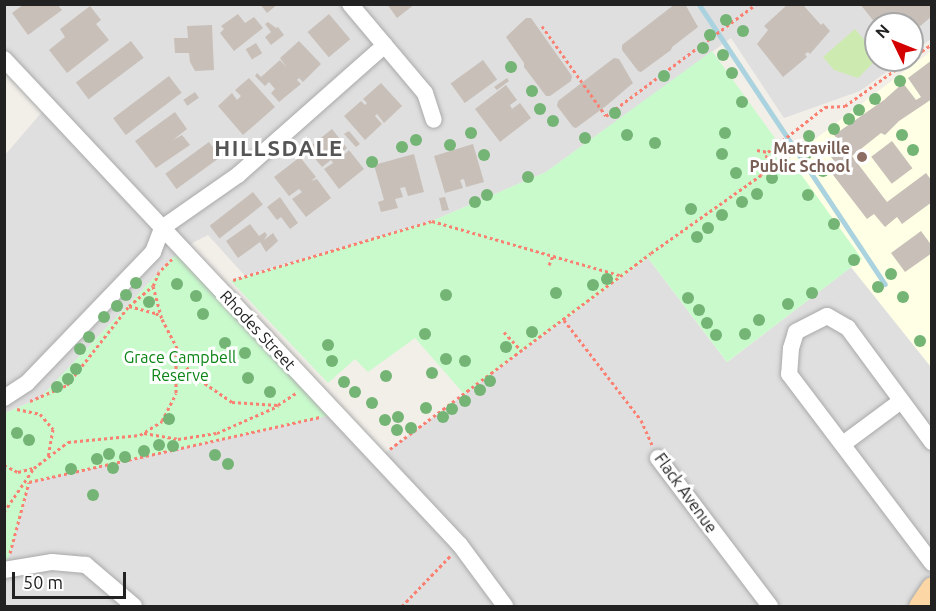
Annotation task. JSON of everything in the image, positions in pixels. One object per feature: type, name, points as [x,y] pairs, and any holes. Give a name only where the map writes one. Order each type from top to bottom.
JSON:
[{"type":"main road","points":[[920,606],[932,587]]},
{"type":"street","points":[[350,4],[425,93],[434,120]]},
{"type":"street","points":[[4,398],[27,383],[153,252],[162,228],[238,175],[385,45]]},
{"type":"street","name":"Rhodes Street","points":[[4,59],[460,545],[506,606]]},
{"type":"street","points":[[932,442],[848,328],[827,316],[796,332],[791,348],[789,374],[932,563]]},
{"type":"street","points":[[843,444],[901,400]]},
{"type":"street","name":"Flack Avenue","points":[[657,458],[770,606]]},
{"type":"street","points":[[5,570],[52,562],[86,566],[134,606]]},
{"type":"path","points":[[542,26],[606,116],[756,4]]},
{"type":"path","points":[[378,458],[761,175],[768,152],[825,107],[845,106],[893,72]]},
{"type":"path","points":[[757,150],[768,152]]},
{"type":"path","points":[[216,286],[432,220],[622,276]]},
{"type":"path","points":[[48,457],[53,429],[40,414],[15,408],[67,385],[129,306],[153,286],[159,272],[182,249]]},
{"type":"path","points":[[549,265],[553,256]]},
{"type":"path","points":[[153,286],[162,319],[190,373],[232,402],[278,405]]},
{"type":"path","points":[[129,306],[156,313],[162,319]]},
{"type":"path","name":"Flack Avenue","points":[[564,320],[641,420],[657,458]]},
{"type":"path","points":[[504,332],[522,351]]},
{"type":"path","points":[[142,433],[162,421],[176,393],[176,348]]},
{"type":"path","points":[[4,512],[34,468],[68,442],[142,433],[178,439],[218,433],[278,405],[308,384]]},
{"type":"path","points":[[5,570],[29,482],[336,414]]},
{"type":"path","points":[[4,465],[18,472],[34,468]]},
{"type":"path","points":[[402,606],[460,545]]},
{"type":"shaded area","points":[[5,5],[931,5],[931,39],[924,44],[924,12],[864,12],[864,72],[886,72],[860,91],[784,118],[731,38],[546,172],[432,221],[245,276],[208,235],[181,249],[40,398],[5,413],[5,155],[48,105],[5,59]]},
{"type":"shaded area","name":"Matraville Public School","points":[[931,51],[931,367],[851,267],[727,362],[652,263],[903,72],[924,72],[924,56]]},
{"type":"shaded area","points":[[648,258],[727,362],[851,267],[931,367],[931,606],[5,606],[5,570],[29,482],[336,414],[378,458]]},
{"type":"green space","points":[[855,29],[864,40],[864,72],[858,78],[834,70],[823,57]]},
{"type":"green space","points":[[712,51],[862,259],[727,362],[648,258],[464,394],[415,338],[368,372],[355,359],[328,383],[231,281],[432,221],[546,172]]},
{"type":"green space","name":"Grace Campbell Reserve","points":[[181,249],[336,414],[30,482],[5,570],[5,413],[40,398]]},
{"type":"building","points":[[24,4],[57,4],[62,10],[28,35],[12,13]]},
{"type":"building","points":[[260,4],[278,4],[267,13]]},
{"type":"building","points":[[387,4],[415,4],[397,18]]},
{"type":"building","points":[[675,4],[685,4],[698,27],[641,72],[638,71],[622,50],[622,45]]},
{"type":"building","points":[[788,4],[806,4],[804,6],[821,25],[823,23],[830,31],[810,54],[808,52],[805,54],[807,57],[783,77],[757,44],[768,30],[764,26]]},
{"type":"building","points":[[860,4],[932,4],[932,16],[924,23],[924,12],[866,12]]},
{"type":"building","points":[[90,6],[101,20],[96,24],[109,40],[67,73],[49,50],[65,37],[60,29]]},
{"type":"building","points":[[238,14],[245,23],[254,17],[263,28],[234,51],[220,33],[224,29],[221,26]]},
{"type":"building","points":[[329,14],[350,39],[329,57],[308,32]]},
{"type":"building","points":[[526,18],[531,18],[572,76],[571,81],[550,96],[546,96],[524,67],[524,63],[506,37]]},
{"type":"building","points":[[268,22],[278,27],[284,35],[271,45],[265,37],[271,32],[265,24]]},
{"type":"building","points":[[212,25],[214,70],[195,71],[190,62],[189,53],[175,53],[174,38],[188,38],[187,26]]},
{"type":"building","points":[[131,41],[144,58],[89,99],[76,83]]},
{"type":"building","points":[[299,41],[321,64],[303,82],[299,78],[297,80],[301,84],[279,102],[271,93],[275,89],[269,82],[265,86],[255,76],[257,73],[261,77],[280,60],[287,68],[280,58]]},
{"type":"building","points":[[256,43],[262,53],[252,59],[246,49]]},
{"type":"building","points":[[614,58],[619,59],[633,83],[576,128],[573,127],[557,106],[558,101]]},
{"type":"building","points":[[483,60],[497,79],[465,103],[451,84]]},
{"type":"building","points":[[932,60],[932,99],[899,121],[885,135],[881,133],[852,156],[887,202],[926,173],[932,181],[932,202],[902,224],[897,217],[885,227],[874,214],[867,219],[830,171],[838,166],[828,153],[841,143],[834,135],[884,100],[903,83],[916,100],[921,97],[908,78],[916,72],[924,72],[924,66]]},
{"type":"building","points":[[169,76],[182,93],[126,135],[113,118]]},
{"type":"building","points":[[249,78],[275,107],[243,135],[218,106],[232,93],[237,100],[241,96],[235,90]]},
{"type":"building","points":[[507,78],[509,81],[497,90],[494,87]]},
{"type":"building","points":[[381,83],[402,106],[384,123],[377,114],[375,116],[382,124],[365,140],[344,116],[361,101],[365,105],[367,103],[363,99]]},
{"type":"building","points":[[506,85],[517,100],[510,105],[512,109],[520,103],[531,118],[500,142],[475,109]]},
{"type":"building","points":[[195,92],[199,98],[187,106],[183,100]]},
{"type":"building","points":[[175,112],[187,129],[173,140],[182,135],[190,145],[156,168],[135,141]]},
{"type":"building","points":[[332,129],[347,148],[343,152],[345,154],[349,150],[364,169],[339,189],[324,169],[333,163],[331,160],[322,167],[307,149]]},
{"type":"building","points":[[349,131],[360,144],[356,147],[344,134]]},
{"type":"building","points":[[892,141],[912,168],[892,184],[871,157]]},
{"type":"building","points":[[209,142],[220,157],[176,189],[165,174]]},
{"type":"building","points":[[473,144],[484,182],[466,187],[464,179],[460,180],[463,188],[445,193],[434,156]]},
{"type":"building","points":[[414,154],[424,192],[408,196],[405,187],[400,188],[403,197],[395,199],[398,208],[381,212],[378,202],[384,200],[374,165]]},
{"type":"building","points":[[300,157],[316,177],[311,181],[317,179],[331,198],[306,217],[292,199],[302,192],[299,189],[289,196],[274,177]]},
{"type":"building","points":[[253,192],[263,205],[220,238],[210,226]]},
{"type":"building","points":[[280,197],[298,223],[290,229],[281,217],[277,220],[267,207]]},
{"type":"building","points":[[445,197],[449,210],[442,211],[439,198]]},
{"type":"building","points":[[250,224],[259,236],[265,232],[267,235],[264,240],[273,233],[278,241],[266,252],[260,242],[238,258],[226,241]]},
{"type":"building","points":[[921,231],[932,246],[932,253],[905,272],[891,253]]},
{"type":"waterway","points":[[699,4],[885,284]]},
{"type":"place","name":"Matraville Public School","points":[[862,157]]},
{"type":"district","name":"HILLSDALE","points":[[279,148]]}]
